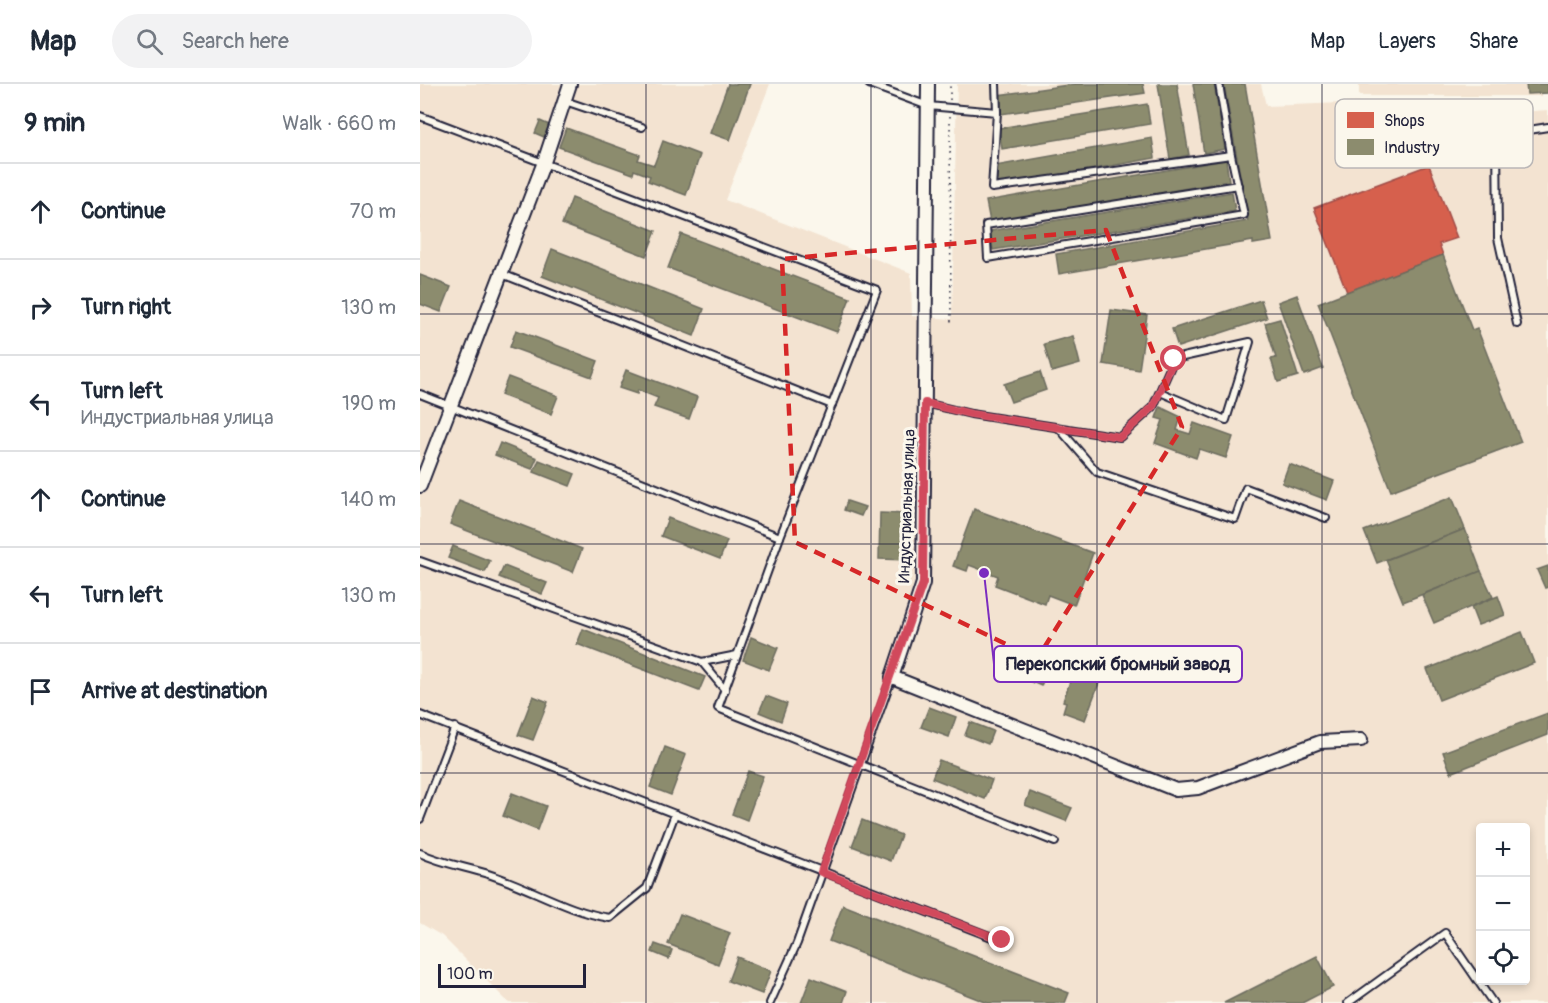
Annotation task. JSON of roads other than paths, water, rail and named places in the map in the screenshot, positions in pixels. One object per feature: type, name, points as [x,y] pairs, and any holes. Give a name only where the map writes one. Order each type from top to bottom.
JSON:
[{"type":"street","points":[[420,486],[544,162],[570,84]]},
{"type":"street","name":"Индустриальная улица","points":[[892,677],[923,583],[928,84]]},
{"type":"street","points":[[892,677],[1176,790],[1198,788],[1320,742],[1361,740]]},
{"type":"lane","points":[[869,84],[928,106],[997,112]]},
{"type":"lane","points":[[996,84],[997,112],[992,188],[1231,155]]},
{"type":"lane","points":[[1220,84],[1231,155],[1238,185],[1244,215],[988,258],[986,225],[1238,185]]},
{"type":"lane","points":[[565,101],[642,127]]},
{"type":"lane","points":[[420,116],[878,290],[780,537],[718,708],[1055,842]]},
{"type":"lane","points":[[1533,129],[1548,127]]},
{"type":"lane","points":[[1497,168],[1498,238],[1517,324]]},
{"type":"lane","points":[[502,274],[832,405]]},
{"type":"lane","points":[[925,403],[971,414],[1120,437],[1153,407],[1174,359],[1250,342],[1226,420],[1160,392]]},
{"type":"lane","points":[[420,394],[780,537]]},
{"type":"lane","points":[[1058,428],[1097,472],[1234,519],[1246,488],[1326,518]]},
{"type":"lane","points":[[420,561],[702,662],[725,690]]},
{"type":"lane","points":[[702,662],[737,655]]},
{"type":"lane","points":[[770,1003],[797,942],[892,677]]},
{"type":"lane","points":[[420,715],[821,872],[1002,940]]},
{"type":"lane","points":[[420,819],[455,727]]},
{"type":"lane","points":[[420,853],[436,861],[492,875],[592,915],[610,918],[647,888],[675,814]]},
{"type":"lane","points":[[1348,1003],[1445,933],[1493,1003]]},
{"type":"place","name":"Перекопский бромный завод","points":[[984,573]]}]
